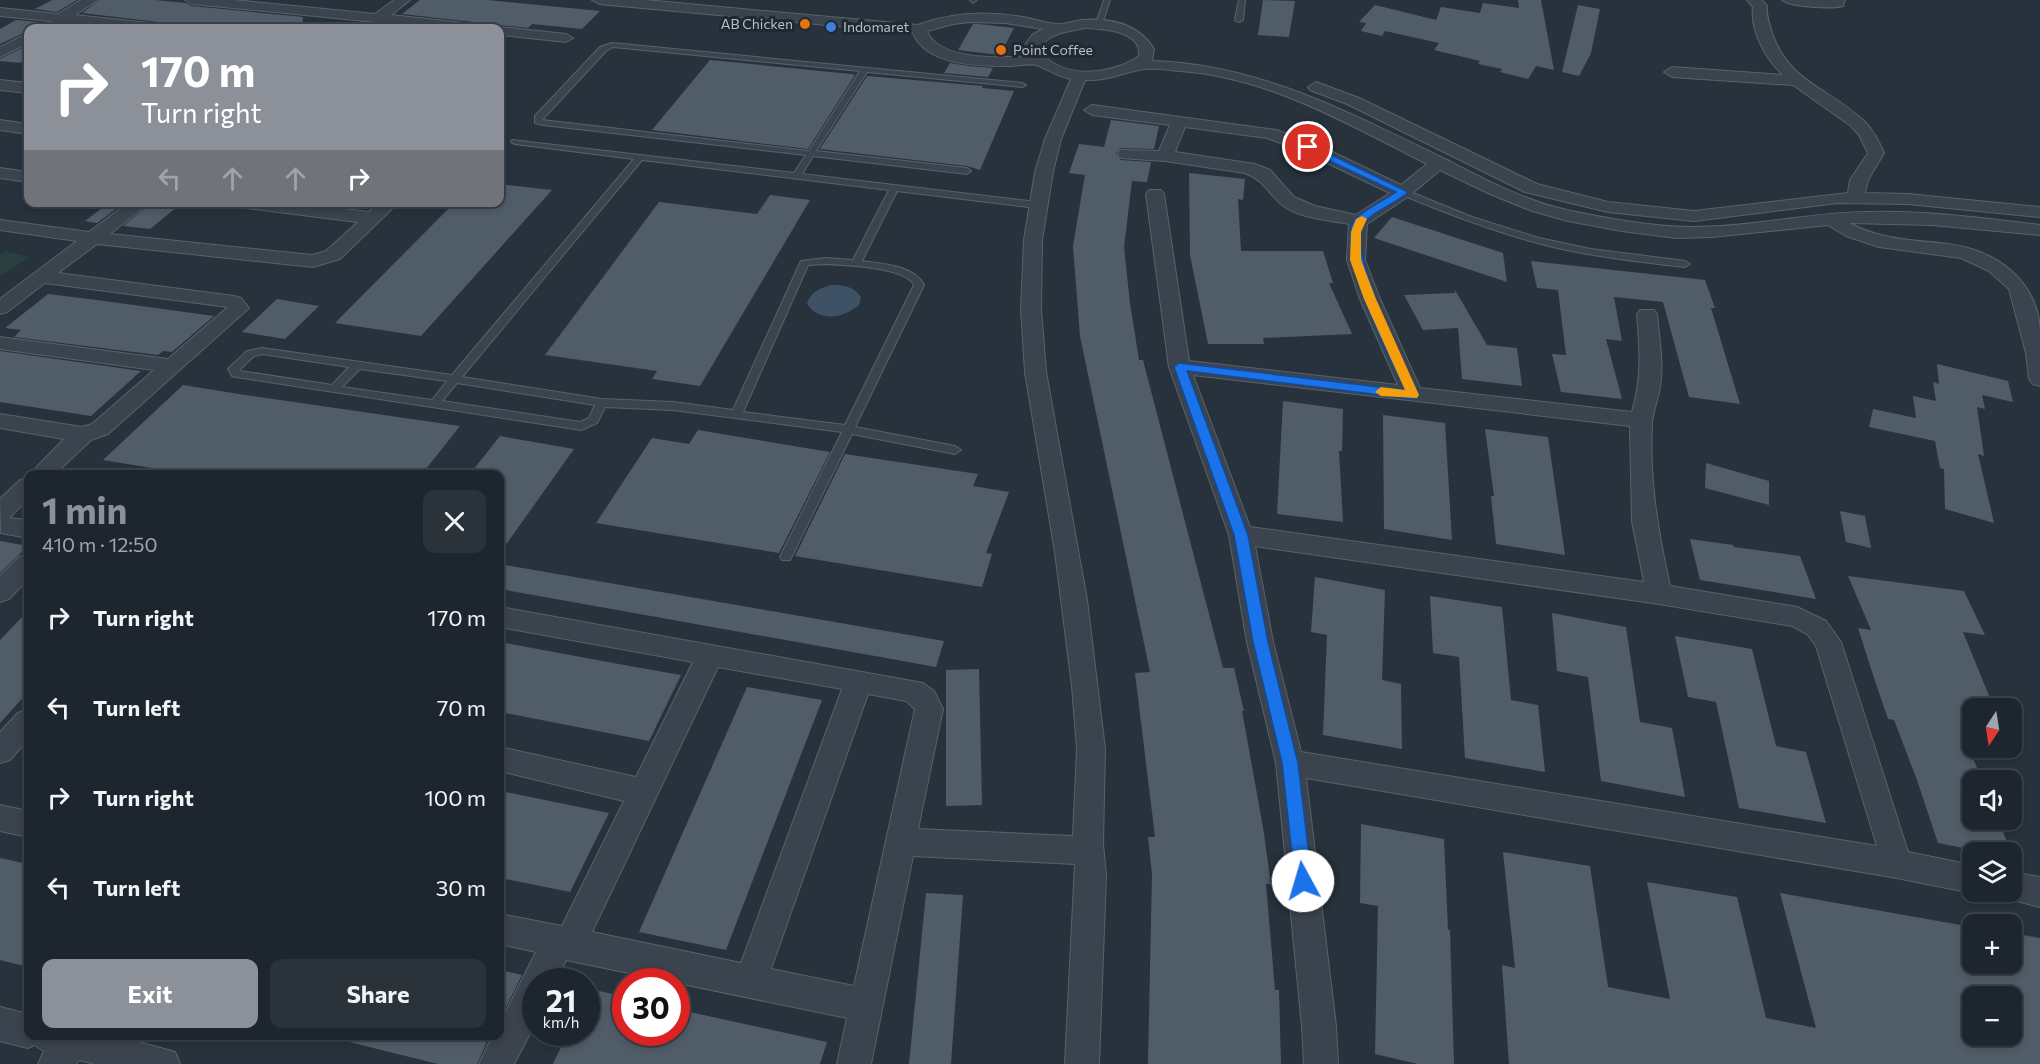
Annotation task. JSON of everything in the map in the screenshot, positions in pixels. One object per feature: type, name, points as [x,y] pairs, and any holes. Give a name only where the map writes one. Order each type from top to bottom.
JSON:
[{"type":"street","points":[[50,24],[91,0]]},
{"type":"street","points":[[192,0],[410,24]]},
{"type":"street","points":[[378,22],[404,0]]},
{"type":"street","points":[[599,0],[919,29],[934,23],[989,18],[1018,20],[1058,28],[1098,24],[1113,26],[1137,36],[1147,49],[1251,66],[1288,76],[1353,101],[1531,188],[1585,202],[1652,213],[1694,216],[1846,199],[1908,199],[2040,212]]},
{"type":"street","points":[[1754,0],[1760,6],[1759,15],[1770,48],[1778,62],[1797,81],[1857,123],[1866,133],[1876,153],[1831,219]]},
{"type":"street","points":[[1789,0],[1838,3],[1838,0]]},
{"type":"street","points":[[0,12],[119,24]]},
{"type":"street","points":[[1058,28],[1038,38],[1034,45],[1034,52],[1038,60],[1055,70],[1080,75],[1113,74],[1138,65],[1163,64],[1244,77],[1277,87],[1337,112],[1439,164],[1527,204],[1564,215],[1664,231],[1711,232],[1831,219],[1919,218],[2040,230]]},
{"type":"street","points":[[919,29],[919,34],[924,40],[936,48],[965,59],[1005,63],[1038,60]]},
{"type":"street","points":[[504,31],[566,38]]},
{"type":"street","points":[[3,49],[24,39]]},
{"type":"street","points":[[3,49],[24,50]]},
{"type":"street","points":[[1138,65],[1146,58],[1147,49]]},
{"type":"street","points":[[1672,72],[1797,81]]},
{"type":"street","points":[[1080,75],[1067,99],[1053,136],[1037,205],[1032,231],[1031,295],[1033,346],[1081,649],[1091,749],[1087,851],[1091,875],[1082,1064]]},
{"type":"street","points":[[0,85],[24,88]]},
{"type":"street","points":[[1092,110],[1270,133],[1308,147],[1403,192]]},
{"type":"street","points":[[1165,156],[1179,120]]},
{"type":"street","points":[[0,125],[24,128]]},
{"type":"street","points":[[1126,154],[1165,156],[1249,168],[1264,174],[1288,201],[1310,210],[1359,221]]},
{"type":"street","points":[[1413,395],[1370,299],[1356,260],[1356,232],[1359,221],[1403,192],[1439,164]]},
{"type":"street","points":[[0,173],[24,176]]},
{"type":"street","points":[[1155,194],[1179,367],[1241,535],[1260,642],[1290,763],[1319,1026],[1321,1064]]},
{"type":"street","points":[[0,308],[134,207]]},
{"type":"street","points":[[280,207],[373,218]]},
{"type":"street","points":[[0,225],[93,238],[314,261],[333,255],[385,207]]},
{"type":"street","points":[[1831,219],[1855,232],[1879,240],[1917,248],[1960,252],[1981,260],[2005,274],[2020,290],[2037,353],[2040,379]]},
{"type":"street","points":[[41,277],[234,302],[238,305],[236,312],[100,429],[83,435],[45,470]]},
{"type":"street","points":[[1647,314],[1651,356],[1650,386],[1641,420],[1641,481],[1644,521],[1659,594]]},
{"type":"street","points":[[0,343],[172,366]]},
{"type":"street","points":[[1179,367],[1641,420]]},
{"type":"street","points":[[0,421],[83,435]]},
{"type":"street","points":[[8,517],[24,492]]},
{"type":"street","points":[[1241,535],[1659,594],[1797,617],[1817,628],[1828,642],[1897,864]]},
{"type":"street","points":[[0,592],[24,568]]},
{"type":"street","points":[[504,618],[913,691],[924,699],[929,709],[854,1064]]},
{"type":"street","points":[[548,968],[564,944],[643,792],[710,655]]},
{"type":"street","points":[[751,981],[860,681]]},
{"type":"street","points":[[0,751],[24,725]]},
{"type":"street","points":[[504,760],[643,792]]},
{"type":"street","points":[[1290,763],[1897,864],[1962,877]]},
{"type":"street","points":[[0,818],[24,823]]},
{"type":"street","points":[[902,842],[1087,851]]},
{"type":"street","points":[[2022,889],[2040,892]]},
{"type":"street","points":[[504,930],[865,1005]]},
{"type":"street","points":[[496,1064],[522,1014]]},
{"type":"street","points":[[0,1024],[24,1030]]},
{"type":"street","points":[[57,1047],[115,1043],[163,1064]]},
{"type":"lane","points":[[1098,24],[1107,0]]},
{"type":"lane","points":[[1239,20],[1242,0]]},
{"type":"lane","points":[[967,171],[543,123],[538,121],[538,118],[603,49],[612,45],[1022,85]]},
{"type":"lane","points":[[797,175],[865,70]]},
{"type":"lane","points":[[516,142],[1037,205]]},
{"type":"lane","points":[[434,404],[640,157]]},
{"type":"lane","points":[[856,264],[895,187]]},
{"type":"lane","points":[[1403,192],[1449,212],[1536,240],[1612,256],[1685,264]]},
{"type":"lane","points":[[737,413],[804,263],[821,259],[905,272],[916,278],[919,285],[846,429],[786,557]]},
{"type":"lane","points":[[602,403],[593,420],[581,426],[236,374],[233,369],[251,353],[261,351],[602,403],[673,406],[737,413],[846,429],[955,450]]},
{"type":"lane","points":[[334,389],[358,364]]},
{"type":"green space","points":[[6,251],[30,257],[0,276],[0,255]]},
{"type":"water","points":[[831,285],[855,290],[861,297],[859,305],[846,313],[832,317],[812,310],[807,304],[813,293]]},
{"type":"building","points":[[52,0],[77,0],[57,12],[35,9]]},
{"type":"building","points":[[100,0],[155,0],[303,17],[302,24],[161,24],[82,13]]},
{"type":"building","points":[[420,0],[488,0],[600,11],[582,29],[532,24],[528,28],[504,24],[477,24],[402,14]]},
{"type":"building","points":[[1263,0],[1295,1],[1289,37],[1258,35]]},
{"type":"building","points":[[1518,0],[1541,0],[1554,70],[1536,66],[1528,79],[1500,72],[1502,69],[1478,64],[1480,61],[1434,50],[1439,43],[1385,31],[1382,36],[1361,31],[1366,23],[1359,22],[1375,5],[1436,20],[1441,7],[1480,13],[1483,3],[1519,8]]},
{"type":"building","points":[[1578,5],[1600,9],[1591,53],[1579,76],[1562,72]]},
{"type":"building","points":[[16,20],[52,24],[24,24],[24,33],[0,44],[0,29]]},
{"type":"building","points":[[973,24],[1014,28],[1000,55],[958,50]]},
{"type":"building","points":[[24,47],[24,60],[20,63],[0,61]]},
{"type":"building","points":[[710,60],[855,75],[808,149],[652,130]]},
{"type":"building","points":[[950,63],[993,68],[988,77],[944,73]]},
{"type":"building","points":[[867,76],[983,86],[982,88],[1014,91],[980,170],[967,166],[820,149]]},
{"type":"building","points":[[1111,120],[1159,126],[1154,149],[1120,148],[1116,153],[1120,160],[1151,162],[1147,182],[1132,181],[1124,247],[1130,303],[1139,360],[1143,360],[1223,668],[1234,668],[1244,711],[1242,711],[1271,884],[1266,884],[1275,990],[1279,990],[1281,1064],[1148,1064],[1152,874],[1148,837],[1155,837],[1135,673],[1150,672],[1080,336],[1073,246],[1085,175],[1069,173],[1079,144],[1104,147]]},
{"type":"building","points":[[1189,173],[1245,179],[1243,200],[1238,199],[1241,251],[1323,251],[1333,283],[1329,283],[1352,334],[1263,338],[1264,344],[1208,344],[1190,255]]},
{"type":"building","points":[[504,184],[552,190],[421,336],[335,323],[450,207],[504,207]]},
{"type":"building","points":[[770,195],[810,200],[700,386],[652,379],[657,371],[545,355],[659,202],[757,214]]},
{"type":"building","points":[[103,207],[118,207],[97,223],[85,221]]},
{"type":"building","points":[[146,207],[177,207],[150,229],[123,226]]},
{"type":"building","points":[[1392,217],[1503,253],[1507,282],[1374,238]]},
{"type":"building","points":[[1531,261],[1705,280],[1715,308],[1711,308],[1740,404],[1689,397],[1663,302],[1614,297],[1622,341],[1606,339],[1622,399],[1561,392],[1552,354],[1566,355],[1558,290],[1537,288]]},
{"type":"building","points":[[1455,290],[1487,345],[1517,348],[1522,386],[1462,379],[1458,328],[1423,330],[1404,295],[1455,293]]},
{"type":"building","points":[[48,294],[214,316],[172,352],[163,351],[158,355],[14,337],[21,330],[5,328]]},
{"type":"building","points":[[277,299],[319,306],[285,339],[242,332]]},
{"type":"building","points":[[0,351],[141,371],[91,416],[0,402]]},
{"type":"building","points":[[1937,364],[2008,381],[2013,402],[1982,395],[1985,409],[1977,407],[1984,456],[1978,454],[1994,523],[1945,509],[1944,469],[1940,468],[1935,441],[1869,427],[1873,409],[1916,418],[1913,396],[1936,401],[1933,382],[1939,384]]},
{"type":"building","points":[[183,385],[460,426],[425,470],[164,470],[103,460]]},
{"type":"building","points":[[1283,401],[1343,409],[1342,451],[1339,451],[1343,522],[1277,514]]},
{"type":"building","points":[[1383,415],[1445,423],[1452,540],[1384,529]]},
{"type":"building","points":[[1485,429],[1548,437],[1565,555],[1496,544],[1491,496],[1494,496]]},
{"type":"building","points":[[698,430],[830,452],[779,553],[596,523],[652,438],[689,444]]},
{"type":"building","points":[[500,436],[574,449],[504,547],[504,470],[473,470]]},
{"type":"building","points":[[845,454],[978,474],[973,486],[1009,492],[986,553],[992,554],[982,587],[795,556]]},
{"type":"building","points":[[1706,463],[1769,481],[1769,505],[1705,488]]},
{"type":"building","points":[[1840,511],[1865,516],[1871,548],[1846,542]]},
{"type":"building","points":[[1690,539],[1800,556],[1816,599],[1700,580]]},
{"type":"building","points":[[0,541],[24,545],[24,550],[0,573]]},
{"type":"building","points":[[504,565],[944,641],[936,667],[504,590]]},
{"type":"building","points":[[1848,576],[1964,591],[1985,635],[1963,632],[1990,698],[1962,698],[1962,758],[1973,758],[1978,770],[1962,770],[1962,830],[2002,830],[2007,842],[1962,842],[1962,848],[1938,843],[1894,720],[1888,719],[1858,628],[1871,630]]},
{"type":"building","points":[[1315,577],[1385,590],[1382,680],[1401,684],[1402,749],[1323,735],[1327,635],[1311,632]]},
{"type":"building","points":[[1430,596],[1502,607],[1511,700],[1538,705],[1545,772],[1465,758],[1459,657],[1433,653]]},
{"type":"building","points":[[1552,613],[1626,627],[1640,722],[1672,728],[1685,797],[1601,781],[1588,677],[1557,671]]},
{"type":"building","points":[[24,615],[24,696],[0,723],[0,640]]},
{"type":"building","points":[[1675,636],[1752,649],[1776,746],[1806,752],[1826,823],[1739,808],[1716,702],[1688,697]]},
{"type":"building","points":[[504,643],[681,675],[649,741],[504,713]]},
{"type":"building","points":[[979,669],[982,805],[946,806],[946,670]]},
{"type":"building","points":[[747,687],[822,700],[726,950],[639,932]]},
{"type":"building","points":[[504,792],[609,813],[570,892],[504,879]]},
{"type":"building","points":[[1361,824],[1444,839],[1448,930],[1450,930],[1454,1064],[1418,1064],[1375,1054],[1378,906],[1360,903]]},
{"type":"building","points":[[1503,852],[1590,866],[1608,987],[1670,999],[1647,882],[1737,897],[1766,1018],[1816,1028],[1780,893],[1962,925],[1962,974],[2022,974],[2022,935],[2040,938],[2040,1064],[1509,1064],[1502,965],[1515,968]]},
{"type":"building","points":[[0,858],[24,863],[24,966],[0,960]]},
{"type":"building","points":[[926,893],[963,895],[951,1064],[909,1064]]},
{"type":"building","points":[[504,971],[522,975],[504,1011]]},
{"type":"building","points":[[600,991],[612,994],[612,1046],[690,1046],[690,1012],[827,1042],[820,1064],[553,1064],[561,1046],[600,1046]]},
{"type":"building","points":[[349,1040],[488,1040],[477,1064],[438,1064],[349,1042]]},
{"type":"slow traffic","points":[[1362,219],[1359,221],[1356,232],[1356,260],[1370,299],[1413,395],[1381,392]]},
{"type":"place","name":"AB Chicken","points":[[805,24]]},
{"type":"place","name":"Indomaret","points":[[831,27]]},
{"type":"place","name":"Point Coffee","points":[[1001,50]]},
{"type":"route","points":[[1303,881],[1290,763],[1260,642],[1241,535],[1179,367],[1413,395],[1370,299],[1356,260],[1356,232],[1359,221],[1403,192],[1308,147]]}]
